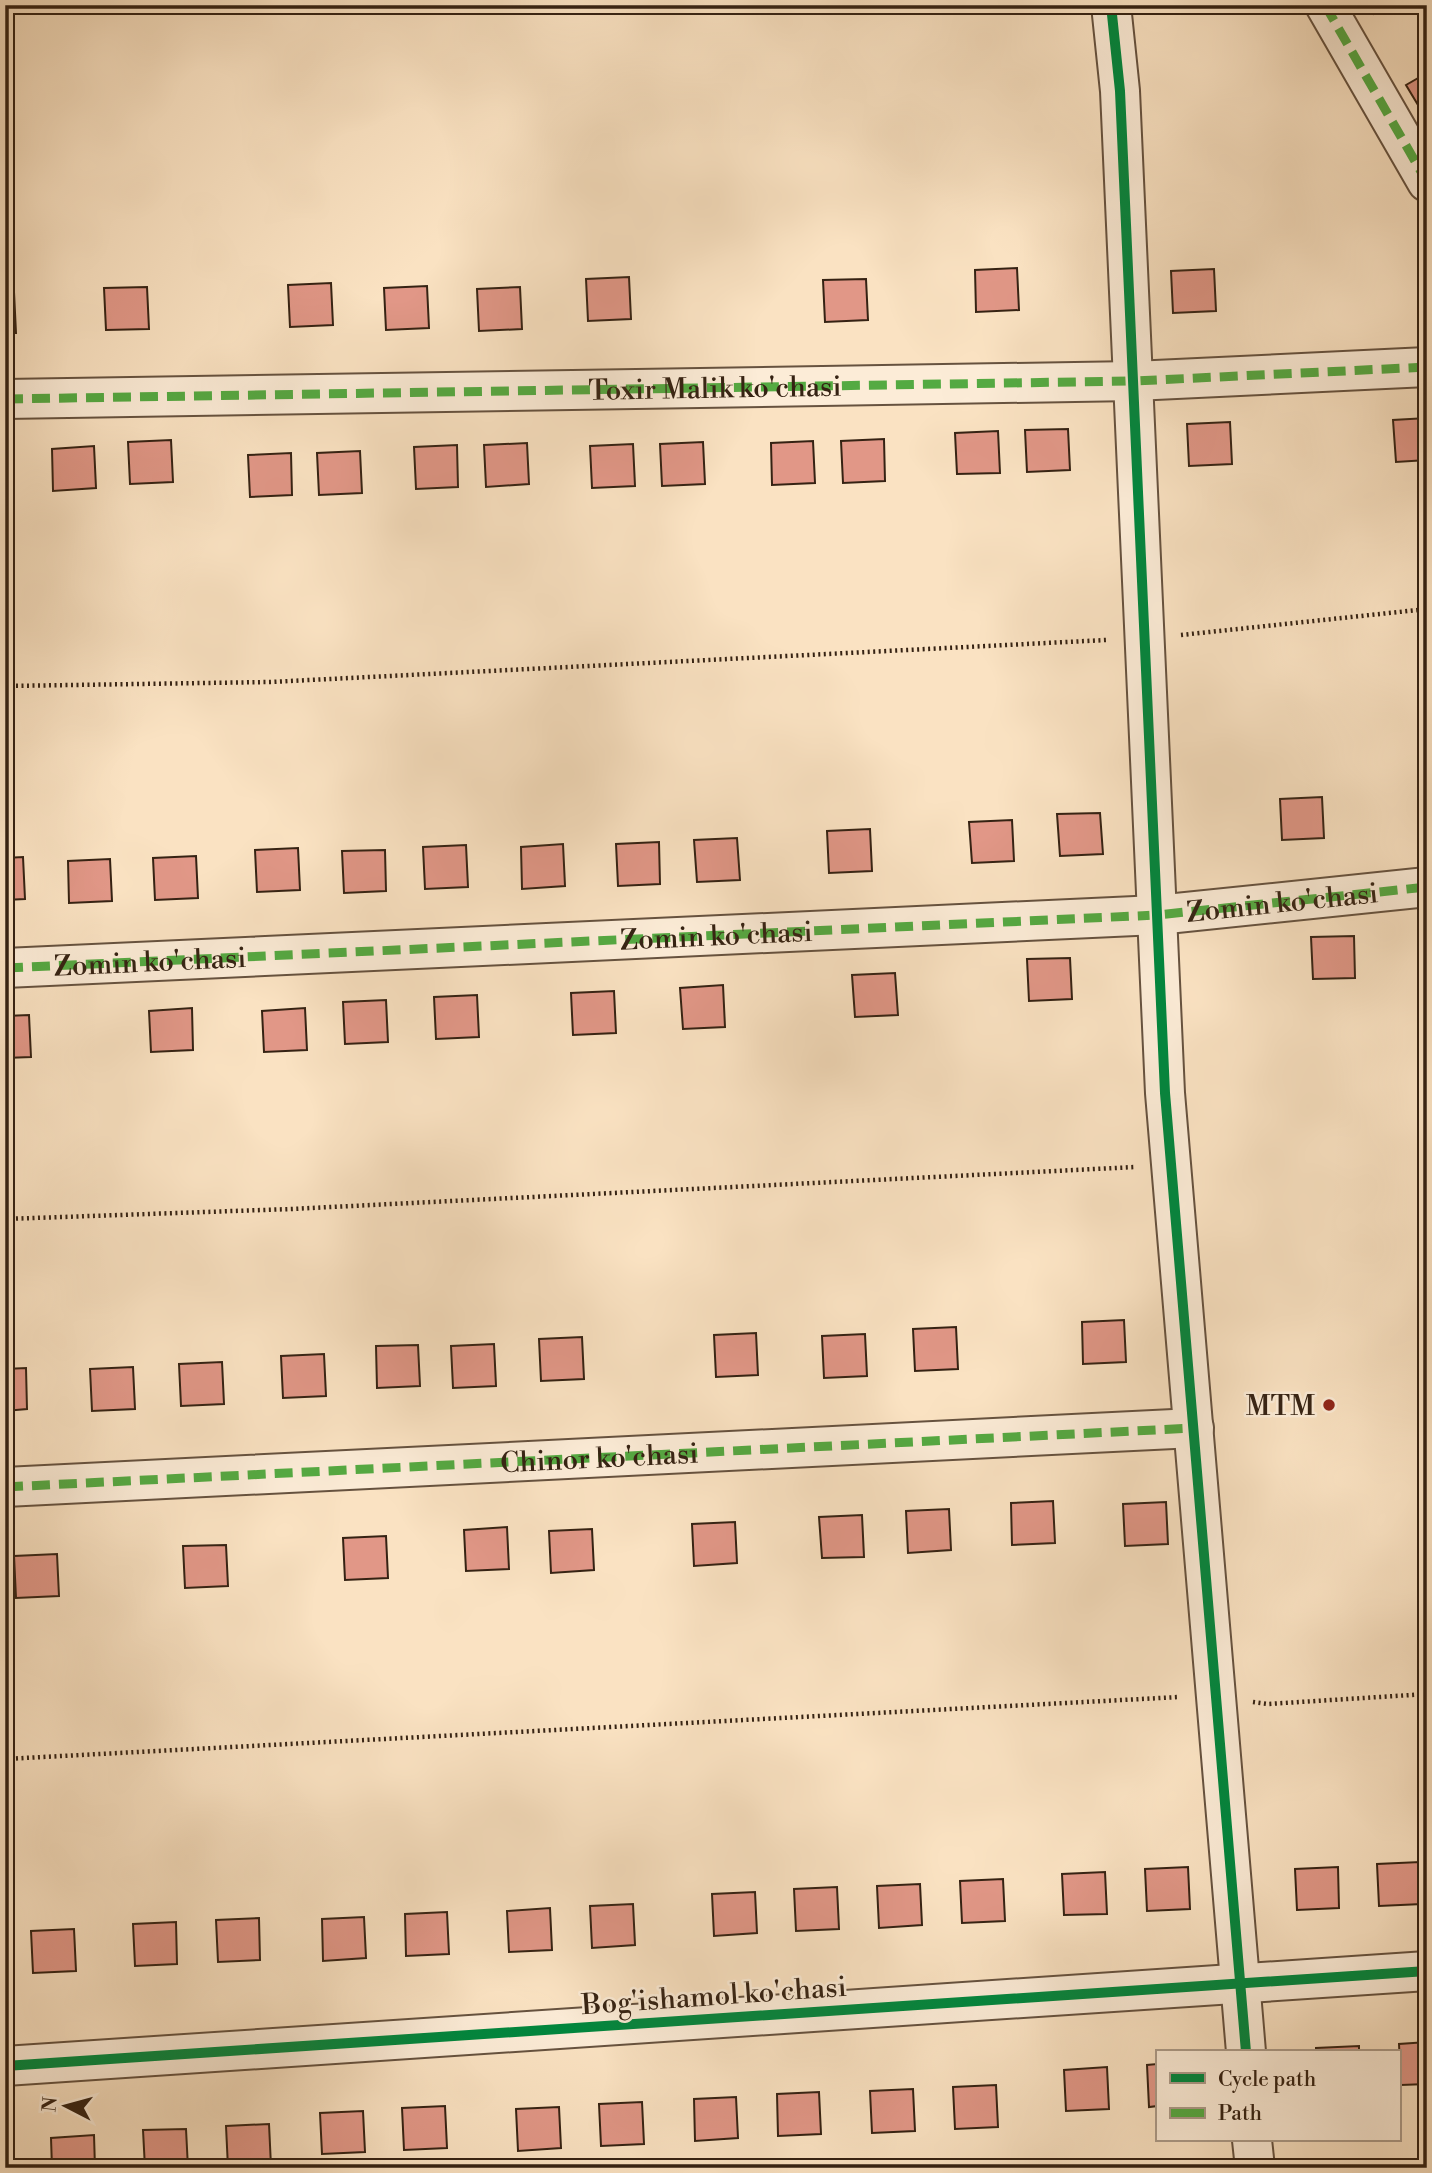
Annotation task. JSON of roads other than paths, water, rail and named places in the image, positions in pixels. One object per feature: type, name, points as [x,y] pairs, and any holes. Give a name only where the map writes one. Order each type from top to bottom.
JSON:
[{"type":"street","points":[[1111,5],[1120,91],[1157,915],[1171,1165],[1246,2050]]},
{"type":"street","points":[[1325,5],[1427,182]]},
{"type":"street","name":"Toxir Malik ko'chasi","points":[[5,399],[1133,381],[1427,367]]},
{"type":"street","name":"Zomin ko'chasi","points":[[5,968],[1157,915],[1427,887]]},
{"type":"street","name":"Chinor ko'chasi","points":[[5,1487],[1194,1427]]},
{"type":"street","name":"Bog'ishamol ko'chasi","points":[[5,2066],[1427,1971]]},
{"type":"street","points":[[1252,2142],[1255,2168]]},
{"type":"place","name":"MTM","points":[[1329,1405]]}]
